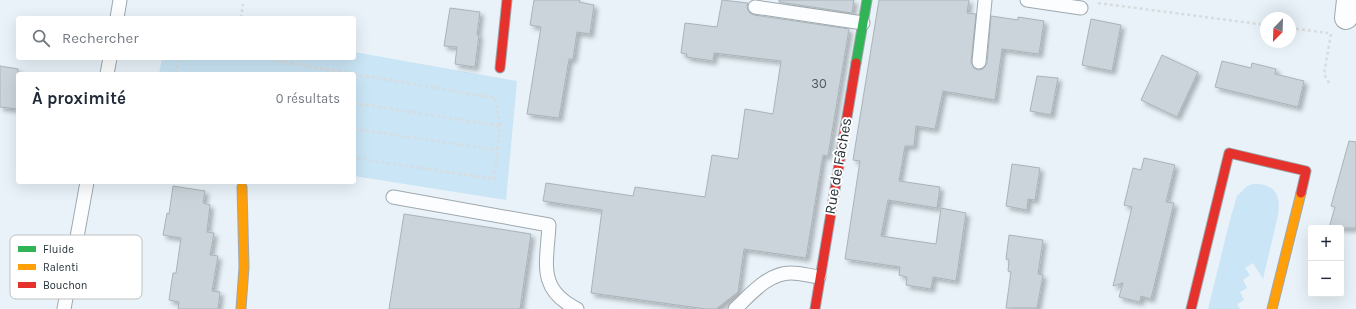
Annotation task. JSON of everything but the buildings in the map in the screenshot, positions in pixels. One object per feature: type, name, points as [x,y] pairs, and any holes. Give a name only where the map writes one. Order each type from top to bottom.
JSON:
[{"type":"street","points":[[500,68],[507,0]]},
{"type":"street","name":"Rue de Fâches","points":[[815,309],[819,277],[867,0]]},
{"type":"street","points":[[1191,309],[1228,153],[1306,171],[1272,309]]},
{"type":"street","points":[[241,309],[244,266],[242,187]]},
{"type":"lane","points":[[117,16],[120,0]]},
{"type":"lane","points":[[979,62],[985,0]]},
{"type":"lane","points":[[1027,0],[1081,8]]},
{"type":"lane","points":[[755,6],[863,23]]},
{"type":"lane","points":[[107,72],[110,60]]},
{"type":"lane","points":[[77,235],[87,184]]},
{"type":"lane","points":[[393,197],[549,225],[546,272],[549,284],[558,296],[569,305],[578,309]]},
{"type":"lane","points":[[735,309],[760,286],[781,274],[792,273],[819,277]]},
{"type":"lane","points":[[64,309],[66,299]]},
{"type":"path","points":[[1093,2],[1260,24]]},
{"type":"path","points":[[240,16],[243,4]]},
{"type":"path","points":[[1296,27],[1340,22],[1324,74],[1329,83]]},
{"type":"path","points":[[176,72],[179,60]]},
{"type":"path","points":[[272,60],[338,72]]},
{"type":"path","points":[[356,74],[495,98],[500,126],[494,179],[356,158]]},
{"type":"path","points":[[356,103],[500,126]]},
{"type":"path","points":[[356,129],[497,150]]},
{"type":"shaded area","points":[[356,52],[517,81],[506,200],[356,176],[356,72],[159,72],[162,60],[356,60]]},
{"type":"shaded area","points":[[1261,184],[1271,188],[1277,196],[1279,208],[1263,279],[1253,263],[1245,268],[1250,275],[1243,280],[1247,288],[1240,292],[1244,300],[1237,304],[1240,309],[1208,309],[1237,196],[1247,186]]},
{"type":"traffic: fast","points":[[856,63],[867,0]]},
{"type":"traffic: slow","points":[[241,309],[244,267],[242,187]]},
{"type":"traffic: slow","points":[[1272,309],[1301,193]]},
{"type":"traffic: jam","points":[[500,68],[507,0]]},
{"type":"traffic: jam","points":[[815,309],[856,63]]},
{"type":"traffic: jam","points":[[1191,309],[1229,153],[1306,171],[1301,193]]}]
